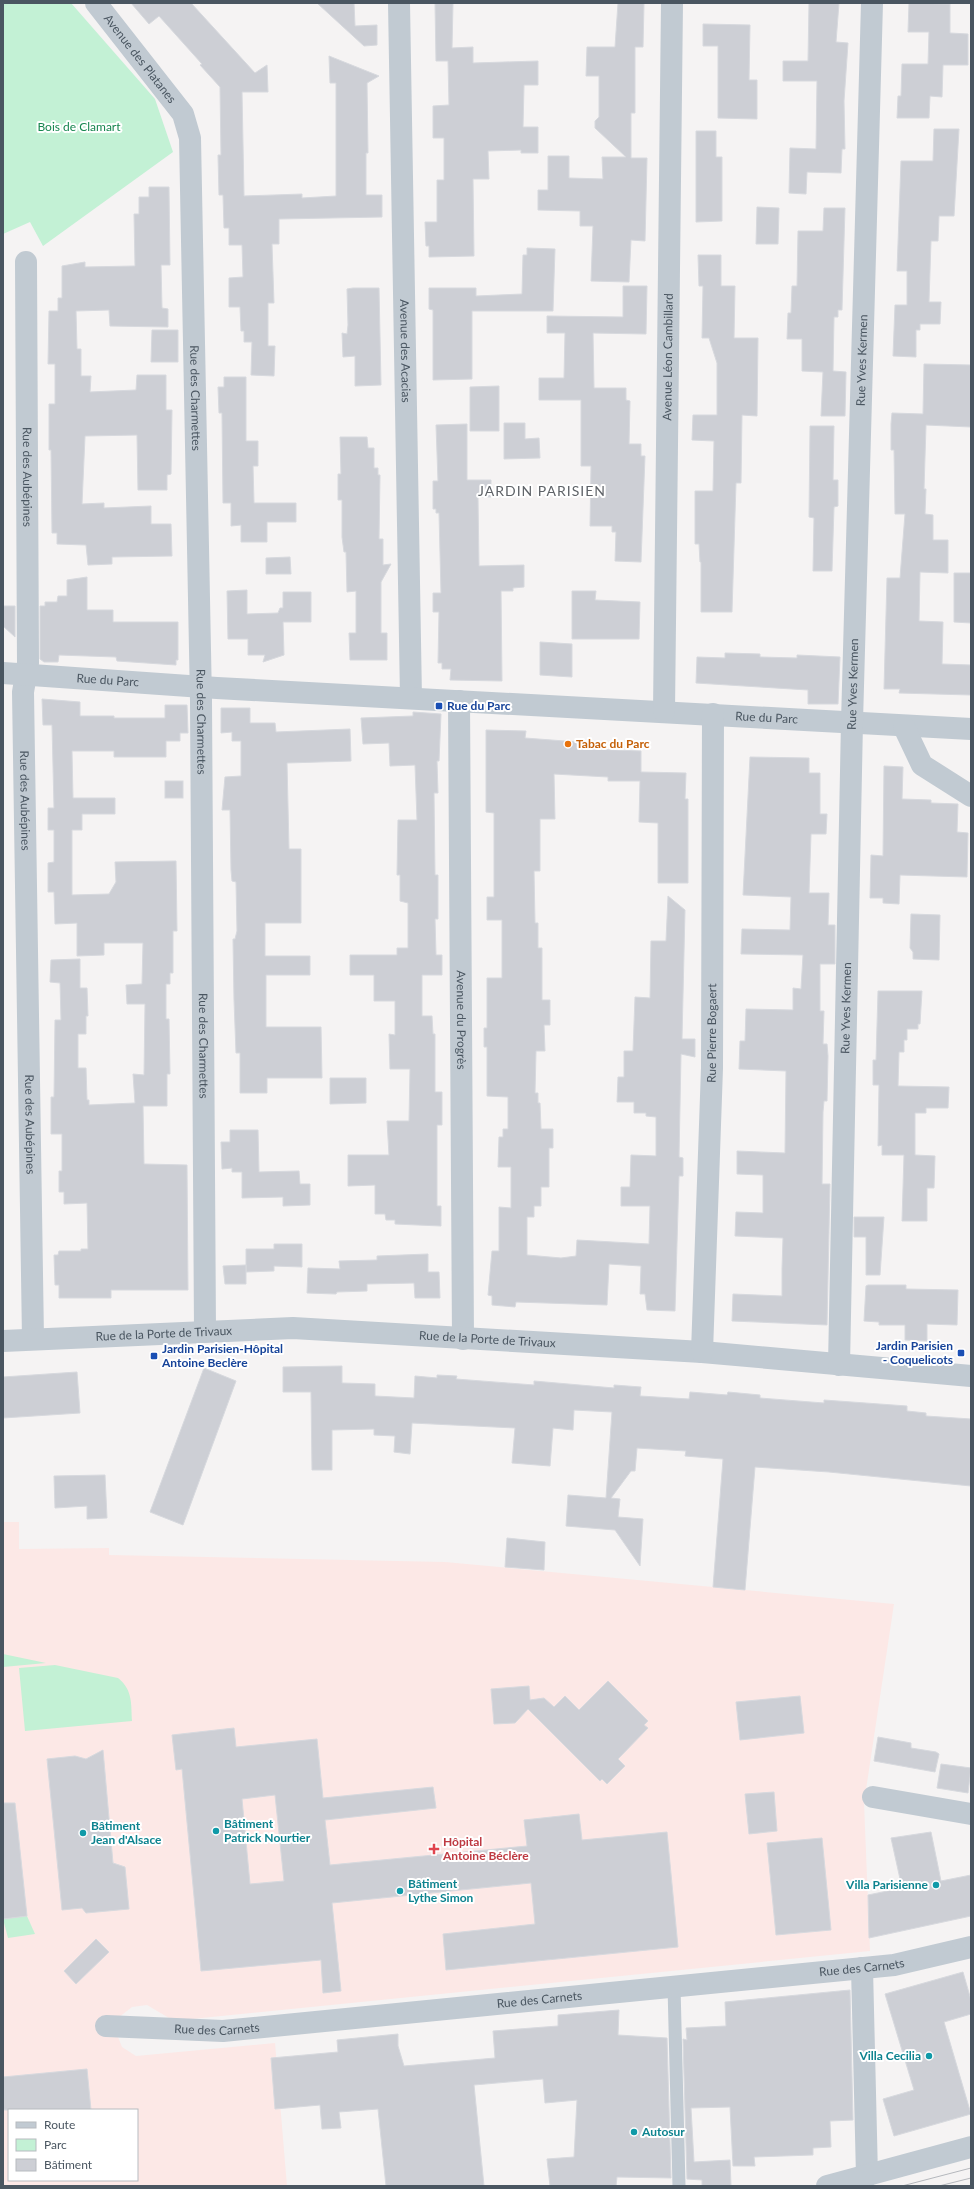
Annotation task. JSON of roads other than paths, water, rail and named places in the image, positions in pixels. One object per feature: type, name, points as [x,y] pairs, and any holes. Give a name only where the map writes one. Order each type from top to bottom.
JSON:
[{"type":"street","name":"Avenue des Platanes","points":[[96,3],[184,114]]},
{"type":"street","name":"Avenue des Acacias","points":[[399,3],[411,698]]},
{"type":"street","name":"Avenue Léon Cambillard","points":[[664,711],[672,3]]},
{"type":"street","name":"Rue Yves Kermen","points":[[839,1365],[852,722],[872,3]]},
{"type":"street","name":"Rue des Charmettes","points":[[184,114],[190,138],[200,687],[205,1331]]},
{"type":"street","name":"Rue des Aubépines","points":[[26,262],[28,663],[23,692],[33,1339]]},
{"type":"street","name":"Rue du Parc","points":[[3,673],[200,687],[664,711],[852,722],[904,727],[971,729]]},
{"type":"street","name":"Avenue du Progrès","points":[[459,701],[463,1339]]},
{"type":"street","name":"Rue Pierre Bogaert","points":[[702,1352],[712,1068],[713,714]]},
{"type":"street","points":[[904,727],[922,765],[971,796]]},
{"type":"street","name":"Rue de la Porte de Trivaux","points":[[3,1342],[33,1339],[293,1328],[367,1331],[463,1339],[702,1352],[971,1376]]},
{"type":"street","points":[[873,1797],[971,1814]]},
{"type":"street","name":"Rue des Carnets","points":[[106,2026],[223,2032],[894,1965],[971,1947]]},
{"type":"street","points":[[862,1968],[867,2176]]},
{"type":"street","points":[[826,2186],[971,2147]]},
{"type":"lane","points":[[674,1986],[679,2186]]},
{"type":"tram line","points":[[902,2186],[971,2168]]},
{"type":"tram line","points":[[939,2186],[971,2178]]},
{"type":"place","name":"Rue du Parc","points":[[439,706]]},
{"type":"place","name":"Tabac du Parc","points":[[568,744]]},
{"type":"place","name":"Jardin Parisien - Coquelicots","points":[[961,1353]]},
{"type":"place","name":"Jardin Parisien-Hôpital Antoine Beclère","points":[[154,1356]]},
{"type":"place","name":"Bâtiment Patrick Nourtier","points":[[216,1831]]},
{"type":"place","name":"Bâtiment Jean d'Alsace","points":[[83,1833]]},
{"type":"place","name":"Hôpital Antoine Béclère","points":[[434,1849]]},
{"type":"place","name":"Villa Parisienne","points":[[936,1885]]},
{"type":"place","name":"Bâtiment Lythe Simon","points":[[400,1891]]},
{"type":"place","name":"Villa Cecilia","points":[[929,2056]]},
{"type":"place","name":"Autosur","points":[[634,2132]]},
{"type":"district","name":"JARDIN PARISIEN","points":[[542,491]]},
{"type":"park label","name":"Bois de Clamart","points":[[79,127]]}]
